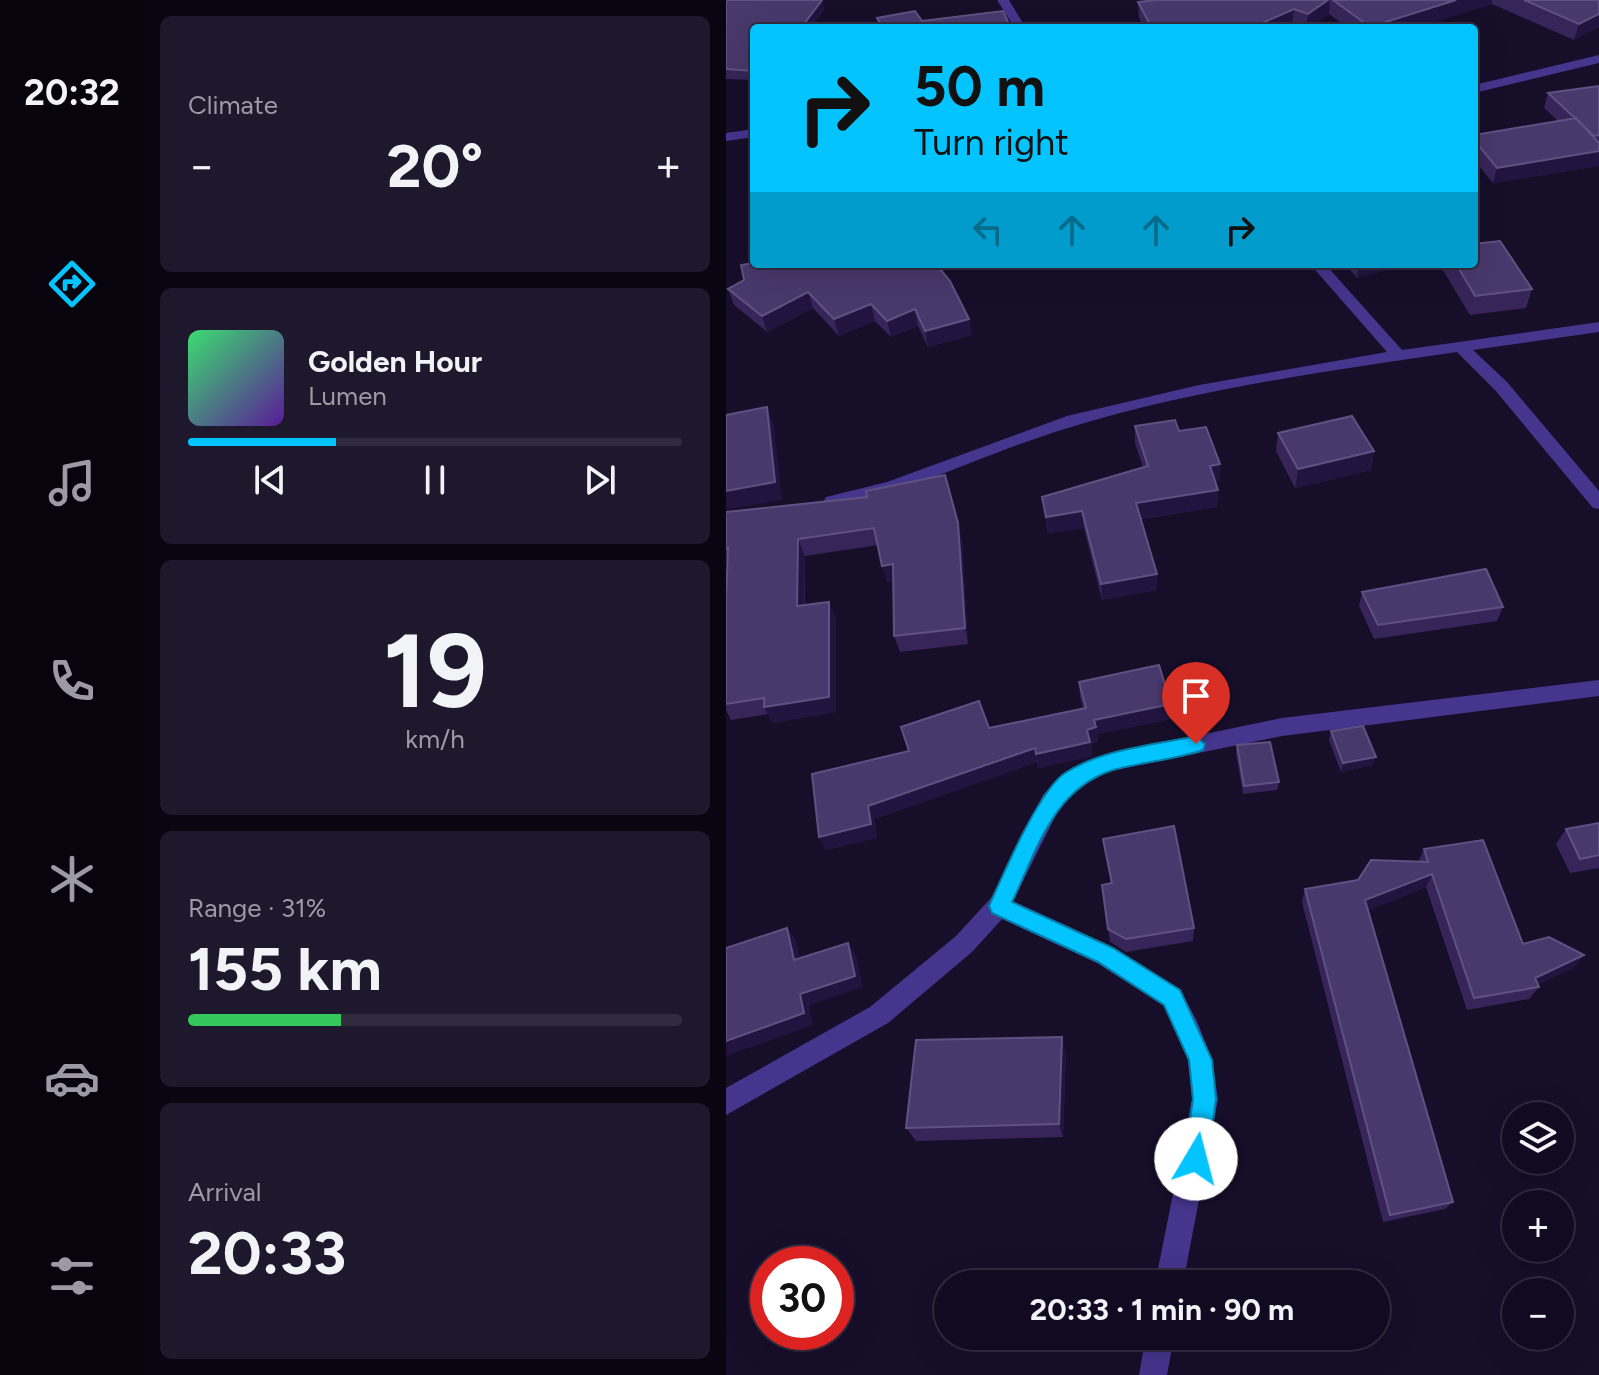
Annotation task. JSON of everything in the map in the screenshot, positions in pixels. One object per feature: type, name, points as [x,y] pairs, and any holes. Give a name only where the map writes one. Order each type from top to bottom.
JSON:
[{"type":"street","points":[[1003,0],[1017,24]]},
{"type":"street","points":[[1478,88],[1599,59]]},
{"type":"street","points":[[726,137],[750,134]]},
{"type":"street","points":[[1321,268],[1396,353]]},
{"type":"street","points":[[812,506],[904,485],[988,448],[1067,422],[1191,392],[1396,353],[1599,327]]},
{"type":"street","points":[[1461,347],[1501,386],[1599,503]]},
{"type":"street","points":[[726,1102],[879,1015],[964,944],[999,906],[1051,802],[1071,779],[1109,763],[1282,727],[1599,688]]},
{"type":"street","points":[[999,906],[1105,955],[1172,998],[1188,1030],[1200,1060],[1205,1099],[1172,1270]]},
{"type":"street","points":[[1153,1375],[1157,1350]]},
{"type":"building","points":[[728,0],[822,0],[804,24],[750,24],[750,71],[726,69]]},
{"type":"building","points":[[1328,0],[1308,14],[1294,9],[1260,24],[1150,24],[1138,2]]},
{"type":"building","points":[[1333,0],[1456,0],[1380,24],[1366,24]]},
{"type":"building","points":[[1524,0],[1599,0],[1599,14],[1579,24]]},
{"type":"building","points":[[915,11],[922,21],[1003,11],[1009,24],[881,24],[877,18]]},
{"type":"building","points":[[1599,86],[1599,135],[1594,136],[1548,93]]},
{"type":"building","points":[[1576,118],[1599,143],[1599,151],[1497,168],[1478,145],[1478,134]]},
{"type":"building","points":[[1500,241],[1532,289],[1475,296],[1458,268],[1478,268],[1478,244]]},
{"type":"building","points":[[750,264],[750,268],[939,268],[950,281],[969,319],[925,331],[915,309],[887,321],[871,304],[834,319],[808,292],[762,316],[728,289],[744,280],[741,265]]},
{"type":"building","points":[[767,407],[775,482],[726,491],[726,415]]},
{"type":"building","points":[[1352,416],[1374,451],[1298,469],[1278,433]]},
{"type":"building","points":[[1175,420],[1179,431],[1206,427],[1220,464],[1210,466],[1218,490],[1136,503],[1157,574],[1101,584],[1082,511],[1046,517],[1042,497],[1148,466],[1135,426]]},
{"type":"building","points":[[945,475],[958,523],[965,628],[894,636],[893,564],[882,566],[874,528],[798,539],[797,606],[829,602],[829,697],[764,707],[764,698],[726,704],[726,512],[867,497],[866,491]]},
{"type":"building","points":[[1486,569],[1503,607],[1378,625],[1362,592]]},
{"type":"building","points":[[1159,665],[1171,704],[1094,720],[1096,727],[1087,730],[1090,742],[1036,754],[1035,748],[868,806],[871,824],[819,837],[812,774],[909,751],[901,727],[979,701],[989,728],[1086,708],[1079,682]]},
{"type":"building","points":[[1363,726],[1376,757],[1343,763],[1331,731]]},
{"type":"building","points":[[1270,742],[1279,782],[1244,786],[1237,745]]},
{"type":"building","points":[[1599,823],[1599,855],[1580,859],[1566,829]]},
{"type":"building","points":[[1174,826],[1194,928],[1126,939],[1108,929],[1102,885],[1112,883],[1103,839]]},
{"type":"building","points":[[1483,840],[1523,944],[1549,937],[1584,955],[1535,978],[1539,987],[1474,998],[1432,874],[1365,900],[1453,1202],[1390,1215],[1305,889],[1358,880],[1371,860],[1428,862],[1424,849]]},
{"type":"building","points":[[787,928],[794,960],[848,943],[855,976],[800,994],[804,1013],[726,1041],[726,948]]},
{"type":"building","points":[[1062,1037],[1059,1124],[906,1128],[916,1040]]},
{"type":"route","points":[[1196,744],[1109,763],[1071,779],[1051,802],[999,906],[1105,955],[1172,998],[1200,1060],[1205,1099],[1196,1159]]}]
